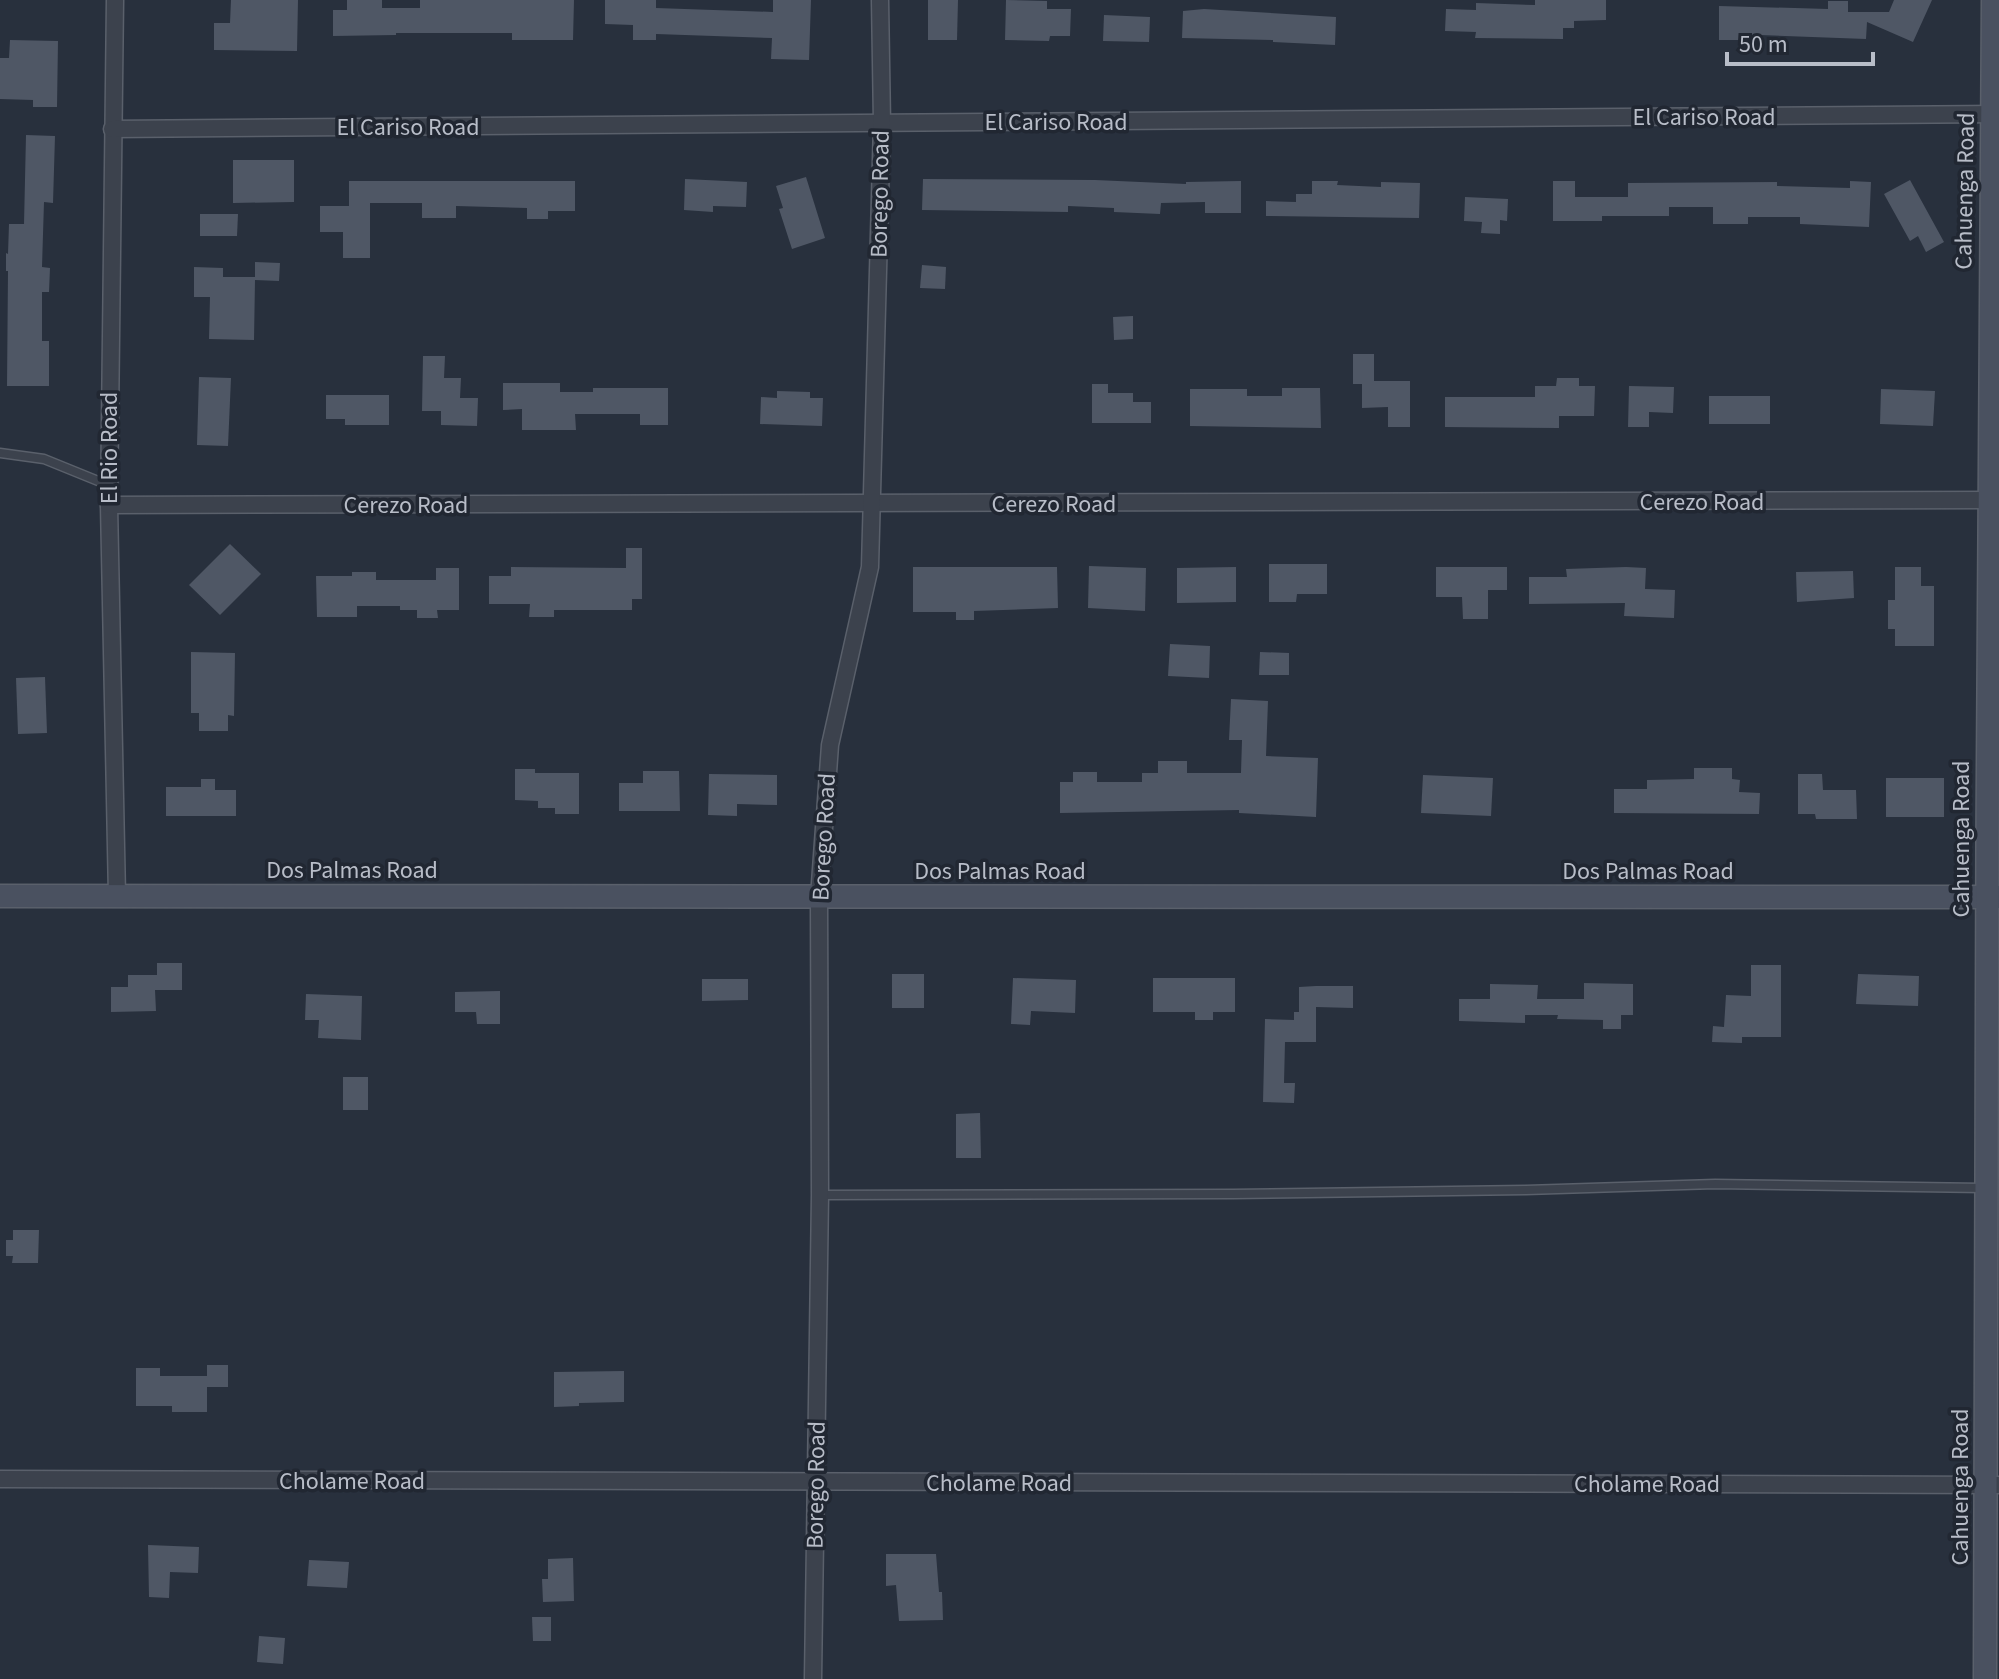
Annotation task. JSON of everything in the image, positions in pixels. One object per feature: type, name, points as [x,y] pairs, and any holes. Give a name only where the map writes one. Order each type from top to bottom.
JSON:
[{"type":"street","name":"El Rio Road","points":[[115,0],[109,505],[117,896]]},
{"type":"street","name":"Borego Road","points":[[813,1679],[820,1195],[819,897],[830,745],[870,567],[882,123],[880,0]]},
{"type":"street","name":"Cahuenga Road","points":[[1985,1679],[1992,1485],[1988,1188],[1993,897],[1996,114],[1993,0]]},
{"type":"street","name":"El Cariso Road","points":[[112,129],[1996,114]]},
{"type":"street","name":"Cerezo Road","points":[[109,505],[1994,500]]},
{"type":"street","name":"Dos Palmas Road","points":[[0,896],[1993,897]]},
{"type":"street","name":"Cholame Road","points":[[0,1479],[1992,1485]]},
{"type":"lane","points":[[0,453],[44,459],[109,486]]},
{"type":"lane","points":[[820,1195],[1434,1191],[1715,1184],[1988,1188]]},
{"type":"building","points":[[231,0],[298,0],[297,51],[214,50],[214,23],[230,23]]},
{"type":"building","points":[[347,0],[382,0],[382,8],[420,8],[420,0],[574,0],[573,40],[512,40],[512,33],[333,36],[333,10],[347,10]]},
{"type":"building","points":[[605,0],[656,0],[656,8],[773,12],[773,0],[811,0],[809,60],[771,59],[772,38],[656,34],[656,40],[633,40],[633,25],[605,24]]},
{"type":"building","points":[[928,0],[958,0],[957,40],[928,40]]},
{"type":"building","points":[[1006,0],[1047,1],[1047,9],[1071,9],[1070,36],[1050,36],[1049,41],[1005,40]]},
{"type":"building","points":[[1535,0],[1606,0],[1606,20],[1574,21],[1574,28],[1563,28],[1563,39],[1475,38],[1476,32],[1445,31],[1446,9],[1476,10],[1476,3],[1535,5]]},
{"type":"building","points":[[1894,0],[1932,0],[1913,42],[1867,22],[1866,39],[1760,35],[1760,40],[1719,40],[1719,6],[1828,9],[1828,1],[1848,1],[1848,12],[1889,12]]},
{"type":"building","points":[[1204,9],[1336,17],[1335,45],[1182,38],[1183,11]]},
{"type":"building","points":[[1104,15],[1150,17],[1149,42],[1103,41]]},
{"type":"building","points":[[10,40],[58,41],[57,107],[33,107],[33,100],[0,99],[0,58],[9,58]]},
{"type":"building","points":[[26,135],[55,136],[53,203],[44,202],[42,267],[50,268],[49,292],[42,292],[42,341],[49,341],[49,386],[7,386],[6,253],[9,224],[24,224]]},
{"type":"building","points":[[233,160],[294,160],[294,202],[233,203]]},
{"type":"building","points":[[806,177],[825,238],[792,249],[779,209],[783,208],[776,186]]},
{"type":"building","points":[[685,179],[747,182],[746,207],[713,206],[713,212],[684,210]]},
{"type":"building","points":[[923,179],[1186,184],[1241,181],[1241,213],[1205,213],[1205,202],[1161,203],[1160,214],[1068,206],[1068,212],[922,210]]},
{"type":"building","points":[[1910,180],[1944,242],[1926,252],[1918,236],[1910,241],[1884,194]]},
{"type":"building","points":[[349,181],[575,181],[575,211],[548,211],[548,219],[527,219],[527,208],[456,206],[456,218],[422,218],[422,203],[370,203],[370,258],[343,258],[343,232],[320,232],[320,206],[349,206]]},
{"type":"building","points":[[1312,181],[1381,187],[1381,182],[1420,183],[1419,218],[1266,216],[1266,201],[1296,202],[1296,194],[1312,194]]},
{"type":"building","points":[[1553,181],[1575,181],[1575,197],[1628,197],[1628,183],[1777,182],[1777,186],[1850,188],[1850,181],[1871,182],[1869,227],[1800,224],[1800,217],[1748,217],[1748,224],[1713,224],[1713,207],[1669,207],[1669,216],[1602,216],[1602,221],[1553,221]]},
{"type":"building","points":[[1465,197],[1508,199],[1507,221],[1500,220],[1500,234],[1481,233],[1482,222],[1464,221]]},
{"type":"building","points":[[200,214],[238,214],[237,236],[200,236]]},
{"type":"building","points":[[255,262],[280,263],[279,281],[255,280],[254,340],[209,339],[210,297],[194,297],[194,267],[223,268],[223,277],[255,277]]},
{"type":"building","points":[[922,265],[946,267],[945,289],[920,288]]},
{"type":"building","points":[[1133,316],[1133,339],[1114,340],[1113,317]]},
{"type":"building","points":[[1353,354],[1374,354],[1374,381],[1410,381],[1410,427],[1388,427],[1388,407],[1362,408],[1362,384],[1353,384]]},
{"type":"building","points":[[423,356],[445,356],[444,378],[461,378],[460,398],[478,398],[477,426],[441,425],[441,411],[422,411]]},
{"type":"building","points":[[199,377],[231,378],[228,446],[197,445]]},
{"type":"building","points":[[1557,378],[1579,378],[1579,386],[1595,386],[1594,416],[1559,416],[1559,428],[1445,427],[1445,397],[1535,397],[1535,386],[1556,386]]},
{"type":"building","points":[[503,383],[560,383],[560,392],[593,392],[593,388],[668,388],[668,425],[640,425],[640,414],[575,414],[576,430],[522,430],[522,409],[503,410]]},
{"type":"building","points":[[1092,384],[1108,384],[1108,393],[1133,393],[1133,402],[1151,402],[1151,423],[1092,423]]},
{"type":"building","points":[[1629,386],[1674,387],[1673,413],[1649,412],[1649,427],[1628,427]]},
{"type":"building","points":[[1282,388],[1320,388],[1321,428],[1190,426],[1190,389],[1247,389],[1247,396],[1282,396]]},
{"type":"building","points":[[1881,389],[1935,391],[1933,426],[1880,424]]},
{"type":"building","points":[[777,391],[810,392],[810,398],[823,398],[822,426],[760,424],[761,397],[777,398]]},
{"type":"building","points":[[326,395],[389,395],[389,425],[345,425],[345,419],[326,419]]},
{"type":"building","points":[[1709,396],[1770,396],[1770,424],[1709,424]]},
{"type":"building","points":[[230,544],[261,574],[220,615],[189,585]]},
{"type":"building","points":[[626,548],[642,548],[642,599],[632,599],[632,610],[554,610],[554,617],[529,617],[530,604],[489,604],[489,576],[511,576],[511,567],[626,568]]},
{"type":"building","points":[[1269,564],[1327,564],[1327,594],[1297,594],[1296,602],[1269,602]]},
{"type":"building","points":[[1089,566],[1146,568],[1145,611],[1088,608]]},
{"type":"building","points":[[913,567],[1057,567],[1058,608],[974,611],[974,620],[956,620],[956,612],[913,612]]},
{"type":"building","points":[[1236,567],[1236,602],[1177,603],[1177,568]]},
{"type":"building","points":[[1436,567],[1507,567],[1507,590],[1488,590],[1488,619],[1463,619],[1462,597],[1436,597]]},
{"type":"building","points":[[1895,567],[1921,567],[1921,586],[1934,586],[1934,646],[1895,646],[1895,629],[1888,629],[1888,600],[1895,600]]},
{"type":"building","points":[[436,568],[459,568],[459,610],[437,610],[438,618],[417,618],[417,610],[400,610],[400,606],[357,606],[357,617],[317,617],[316,576],[376,572],[376,580],[436,580]]},
{"type":"building","points":[[1646,568],[1645,589],[1675,590],[1674,618],[1624,616],[1625,603],[1529,604],[1529,577],[1567,577],[1566,569]]},
{"type":"building","points":[[1853,571],[1854,598],[1797,602],[1796,572]]},
{"type":"building","points":[[1170,644],[1210,646],[1209,678],[1168,676]]},
{"type":"building","points":[[191,652],[235,653],[234,716],[228,715],[228,731],[199,731],[199,713],[191,713]]},
{"type":"building","points":[[1260,652],[1289,653],[1289,675],[1259,675]]},
{"type":"building","points":[[45,677],[47,733],[18,734],[16,678]]},
{"type":"building","points":[[1231,699],[1268,701],[1266,756],[1318,758],[1316,817],[1239,813],[1239,810],[1060,813],[1060,782],[1073,782],[1073,772],[1097,772],[1097,782],[1142,782],[1142,773],[1158,773],[1158,761],[1187,761],[1187,773],[1241,773],[1242,740],[1229,740]]},
{"type":"building","points":[[1694,768],[1732,768],[1732,779],[1740,780],[1739,792],[1760,793],[1759,814],[1614,813],[1614,789],[1647,789],[1647,780],[1694,779]]},
{"type":"building","points":[[515,769],[535,769],[535,773],[579,773],[579,814],[555,814],[555,808],[538,808],[538,801],[515,800]]},
{"type":"building","points":[[643,771],[679,771],[680,811],[619,811],[619,783],[643,783]]},
{"type":"building","points":[[709,774],[777,775],[777,805],[737,804],[737,816],[708,815]]},
{"type":"building","points":[[1798,774],[1822,774],[1823,790],[1856,790],[1857,819],[1816,819],[1815,814],[1798,814]]},
{"type":"building","points":[[1423,775],[1493,778],[1491,816],[1421,813]]},
{"type":"building","points":[[1886,778],[1944,778],[1944,817],[1886,817]]},
{"type":"building","points":[[201,779],[215,779],[215,790],[236,790],[236,816],[166,816],[166,787],[201,787]]},
{"type":"building","points":[[157,963],[182,963],[182,990],[155,990],[156,1011],[111,1012],[111,987],[128,987],[128,975],[157,975]]},
{"type":"building","points":[[1751,965],[1781,965],[1781,1037],[1742,1037],[1742,1043],[1712,1042],[1713,1026],[1724,1027],[1726,995],[1751,996]]},
{"type":"building","points":[[892,974],[924,974],[924,1008],[892,1008]]},
{"type":"building","points":[[1858,974],[1919,976],[1918,1006],[1856,1004]]},
{"type":"building","points":[[1013,978],[1076,980],[1075,1013],[1031,1011],[1030,1025],[1011,1024]]},
{"type":"building","points":[[1153,978],[1235,978],[1235,1012],[1213,1012],[1213,1020],[1195,1020],[1195,1012],[1153,1012]]},
{"type":"building","points":[[702,979],[748,979],[748,1000],[702,1001]]},
{"type":"building","points":[[1584,983],[1633,984],[1633,1015],[1621,1015],[1621,1029],[1603,1029],[1603,1020],[1557,1019],[1558,1015],[1525,1015],[1525,1023],[1459,1021],[1459,999],[1490,999],[1490,984],[1538,985],[1537,999],[1584,999]]},
{"type":"building","points":[[1353,986],[1353,1008],[1316,1007],[1316,1042],[1285,1042],[1284,1083],[1295,1083],[1294,1103],[1263,1102],[1265,1019],[1294,1020],[1294,1012],[1299,1012],[1299,987]]},
{"type":"building","points":[[500,991],[500,1024],[477,1024],[476,1012],[455,1012],[455,992]]},
{"type":"building","points":[[306,994],[362,996],[361,1040],[318,1038],[319,1020],[305,1020]]},
{"type":"building","points":[[343,1077],[368,1077],[368,1110],[343,1110]]},
{"type":"building","points":[[980,1113],[981,1158],[956,1158],[956,1114]]},
{"type":"building","points":[[13,1230],[39,1230],[38,1263],[12,1263],[13,1256],[6,1256],[6,1240],[13,1240]]},
{"type":"building","points":[[207,1365],[228,1365],[228,1387],[207,1387],[207,1412],[172,1412],[172,1406],[136,1406],[136,1368],[160,1368],[160,1376],[207,1376]]},
{"type":"building","points":[[624,1371],[624,1402],[554,1407],[554,1372]]},
{"type":"building","points":[[148,1545],[199,1547],[198,1573],[170,1572],[169,1598],[149,1597]]},
{"type":"building","points":[[886,1554],[936,1554],[943,1620],[899,1621],[896,1585],[886,1586]]},
{"type":"building","points":[[573,1558],[574,1601],[543,1602],[542,1579],[548,1579],[548,1559]]},
{"type":"building","points":[[309,1560],[349,1562],[347,1588],[307,1586]]},
{"type":"building","points":[[532,1617],[551,1617],[551,1641],[533,1641]]},
{"type":"building","points":[[259,1636],[285,1638],[283,1664],[257,1662]]}]
